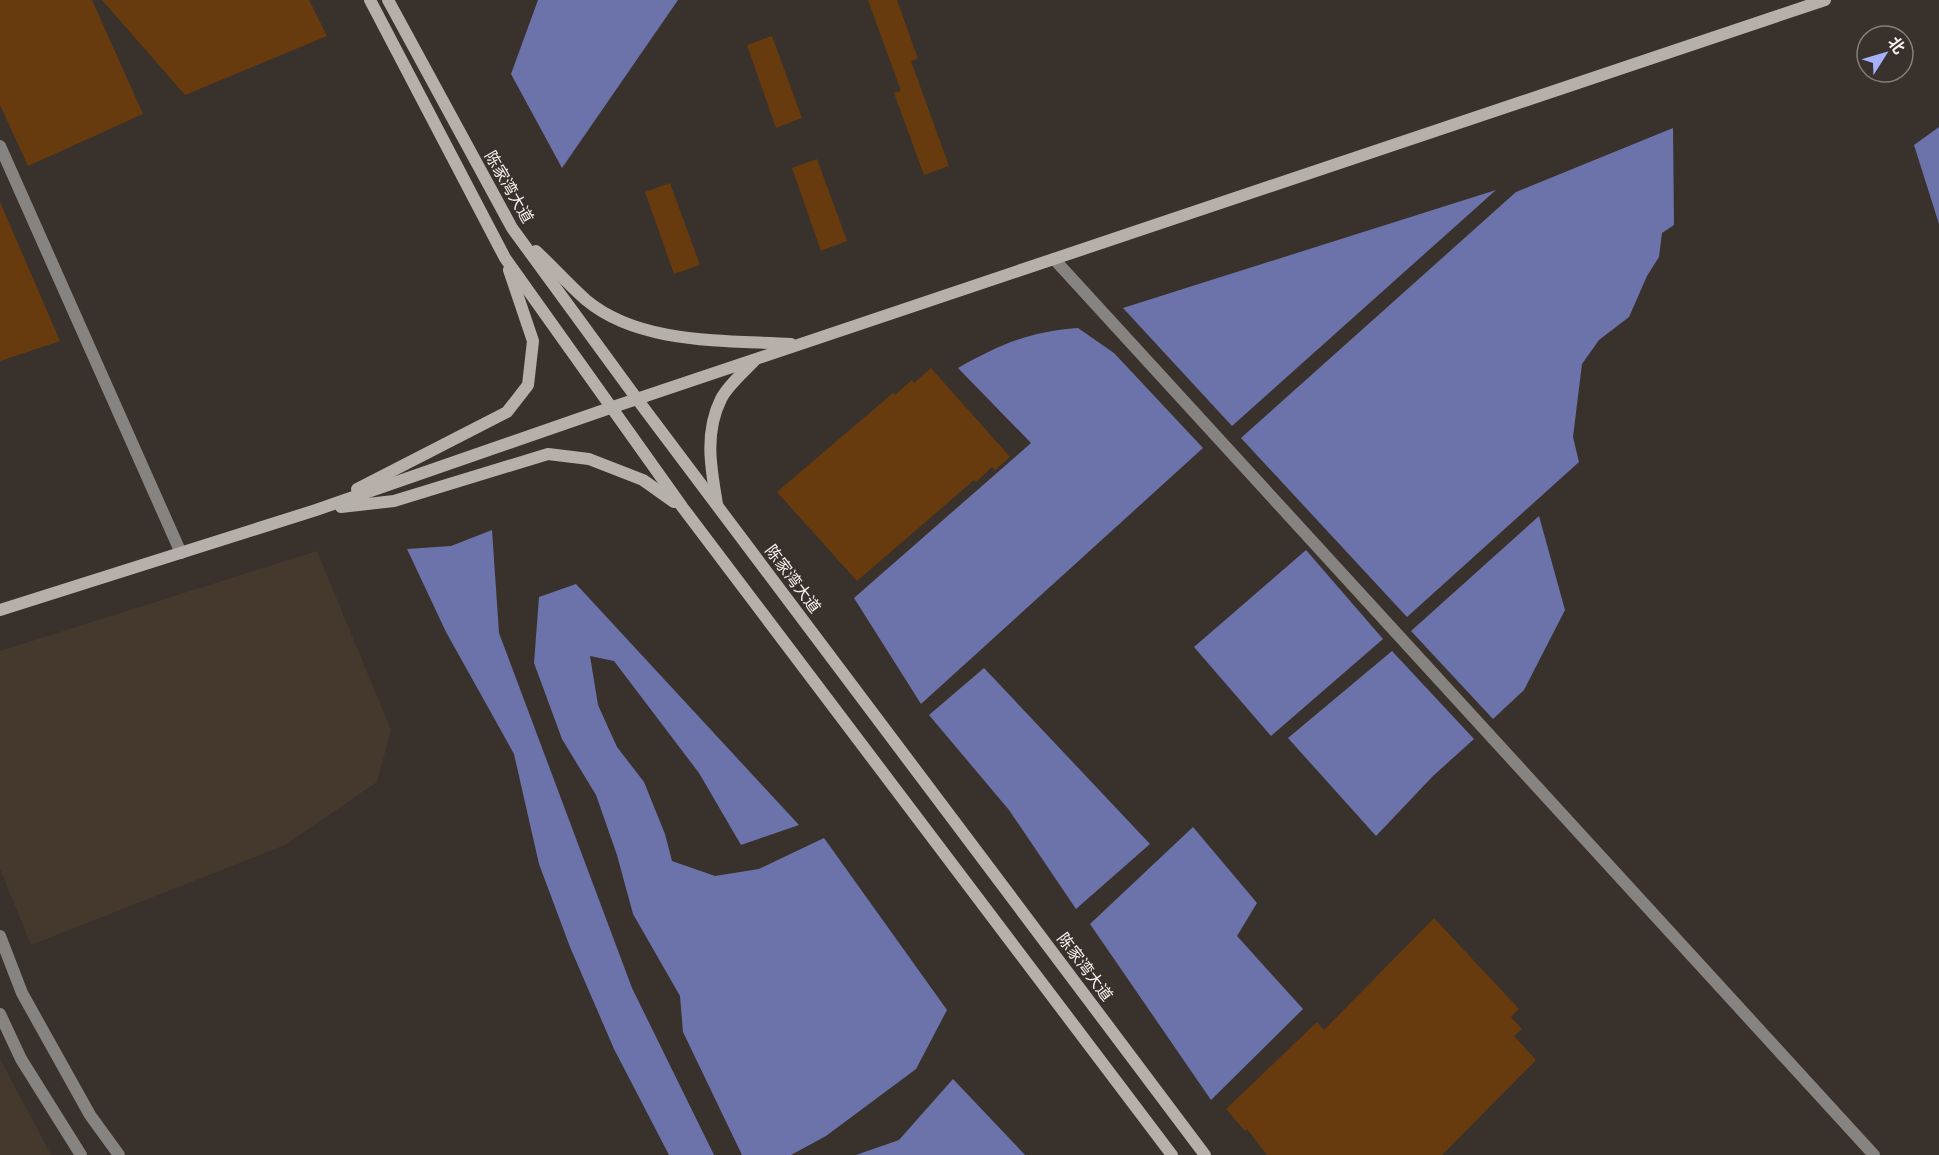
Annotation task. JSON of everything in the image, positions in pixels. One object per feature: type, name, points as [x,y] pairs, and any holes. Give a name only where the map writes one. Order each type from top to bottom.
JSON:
[{"type":"main road","points":[[370,0],[505,258],[683,508],[1172,1155]]},
{"type":"main road","name":"陈家湾大道","points":[[388,0],[512,228],[637,399],[1205,1155]]},
{"type":"main road","points":[[0,610],[316,510],[610,408],[1826,0]]},
{"type":"main road","points":[[512,228],[587,301],[614,316],[665,336],[798,345]]},
{"type":"main road","points":[[316,510],[507,412],[528,385],[533,341],[505,258]]},
{"type":"main road","points":[[717,506],[709,454],[712,423],[722,397],[756,359]]},
{"type":"main road","points":[[316,510],[394,501],[548,454],[588,459],[643,480],[683,508]]},
{"type":"street","points":[[0,146],[181,553]]},
{"type":"street","points":[[1054,259],[1874,1155]]},
{"type":"street","points":[[0,936],[22,993],[90,1115],[119,1155]]},
{"type":"street","points":[[0,1014],[21,1059],[81,1155]]},
{"type":"shaded area","points":[[317,551],[391,730],[377,782],[285,845],[31,945],[0,869],[0,651]]},
{"type":"shaded area","points":[[0,1059],[51,1155],[0,1155]]},
{"type":"water","points":[[538,0],[678,0],[562,168],[511,74]]},
{"type":"water","points":[[1939,127],[1939,224],[1914,145]]},
{"type":"water","points":[[1673,128],[1674,225],[1662,233],[1659,257],[1647,276],[1629,317],[1599,340],[1582,364],[1573,437],[1579,462],[1407,617],[1241,438],[1516,192]]},
{"type":"water","points":[[1496,190],[1232,426],[1123,308]]},
{"type":"water","points":[[1078,328],[1114,353],[1203,448],[921,704],[854,598],[1031,443],[958,368],[988,352],[1029,336]]},
{"type":"water","points":[[1539,516],[1565,610],[1524,690],[1493,719],[1411,631]]},
{"type":"water","points":[[492,530],[499,633],[632,988],[714,1155],[669,1155],[614,1049],[570,947],[539,864],[514,754],[446,632],[407,549],[451,546]]},
{"type":"water","points":[[1306,550],[1383,639],[1271,736],[1194,647]]},
{"type":"water","points":[[576,584],[799,825],[741,845],[699,773],[614,661],[590,656],[598,705],[617,747],[644,782],[665,834],[672,861],[715,876],[759,869],[824,838],[947,1010],[916,1069],[826,1136],[791,1155],[742,1155],[683,1032],[680,996],[633,914],[617,855],[596,795],[562,739],[534,663],[539,597]]},
{"type":"water","points":[[1392,651],[1474,739],[1433,776],[1376,836],[1288,738]]},
{"type":"water","points":[[984,668],[1150,844],[1076,909],[1009,810],[929,715]]},
{"type":"water","points":[[1193,827],[1257,903],[1237,936],[1303,1009],[1211,1100],[1090,924]]},
{"type":"water","points":[[953,1079],[1025,1155],[856,1155],[899,1140]]},
{"type":"building","points":[[0,0],[92,0],[143,114],[28,166],[0,105]]},
{"type":"building","points":[[102,0],[309,0],[327,36],[185,95]]},
{"type":"building","points":[[868,0],[897,0],[918,59],[911,61],[949,166],[924,175],[894,93],[901,91]]},
{"type":"building","points":[[772,36],[802,118],[776,128],[747,45]]},
{"type":"building","points":[[817,159],[847,241],[821,251],[792,168]]},
{"type":"building","points":[[670,183],[700,265],[674,274],[645,192]]},
{"type":"building","points":[[0,202],[60,341],[0,361]]},
{"type":"building","points":[[931,368],[1010,457],[995,470],[992,467],[976,482],[974,480],[857,581],[777,492],[893,393],[895,395],[912,380],[914,383]]},
{"type":"building","points":[[1434,918],[1519,1009],[1511,1017],[1522,1029],[1514,1036],[1536,1060],[1442,1155],[1267,1155],[1247,1129],[1245,1131],[1226,1109],[1317,1022],[1324,1030]]}]
